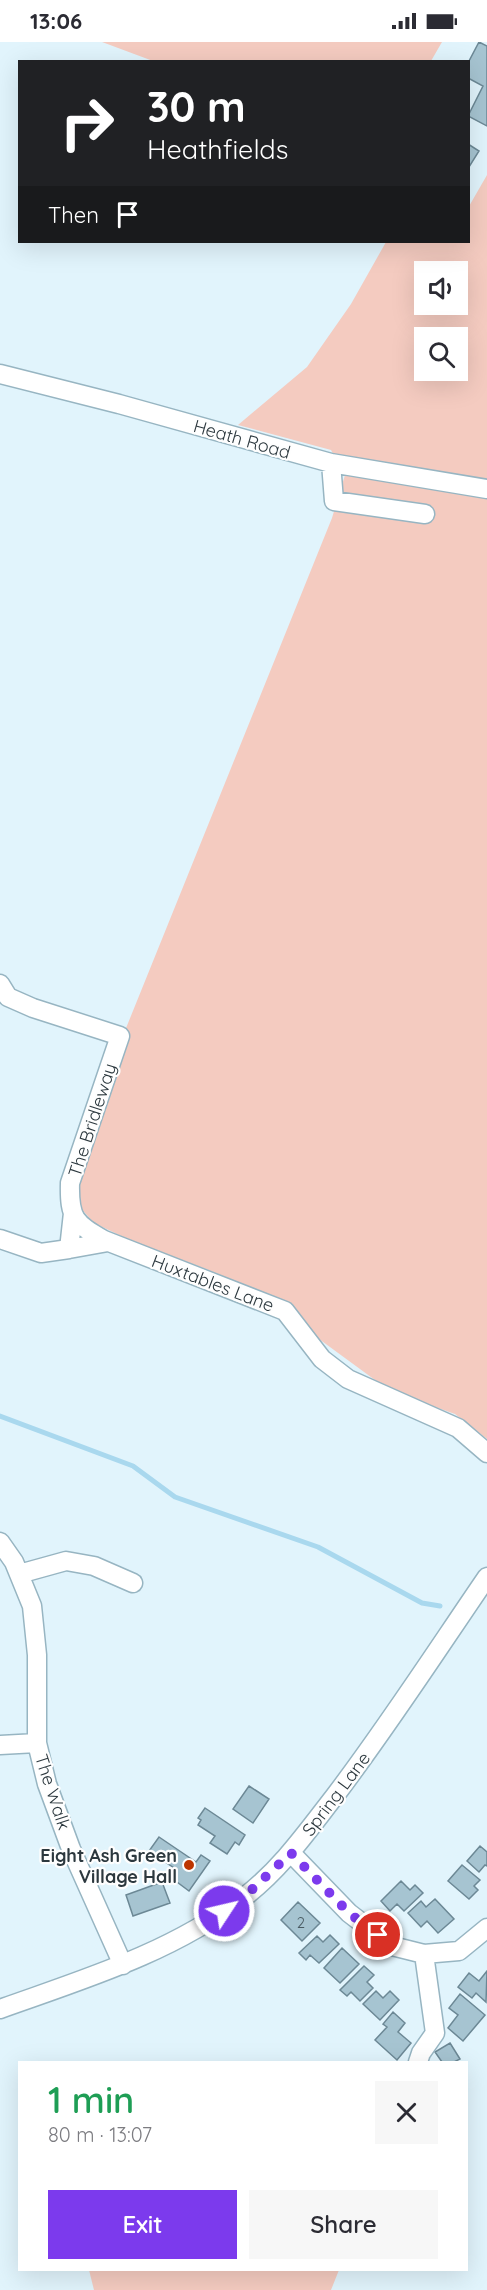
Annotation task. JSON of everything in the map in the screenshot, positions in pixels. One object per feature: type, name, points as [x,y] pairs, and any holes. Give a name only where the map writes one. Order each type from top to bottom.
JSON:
[{"type":"street","name":"Heath Road","points":[[0,374],[119,404],[330,463],[487,489]]},
{"type":"street","points":[[330,463],[334,501],[425,514]]},
{"type":"street","name":"The Bridleway","points":[[0,984],[8,997],[33,1008],[120,1036],[70,1184],[71,1209]]},
{"type":"street","points":[[69,1249],[71,1209]]},
{"type":"street","name":"Huxtables Lane","points":[[71,1209],[78,1225],[108,1242],[285,1311],[322,1359],[348,1379],[458,1428],[487,1453]]},
{"type":"street","points":[[0,1239],[43,1252],[108,1242]]},
{"type":"street","name":"The Walk","points":[[0,1542],[14,1562],[32,1606],[37,1655],[37,1743],[47,1784],[71,1849],[123,1965]]},
{"type":"street","points":[[19,1574],[66,1561],[94,1566],[133,1583]]},
{"type":"street","name":"Spring Lane","points":[[0,2009],[123,1965],[183,1936],[243,1898],[291,1853],[358,1765],[487,1577]]},
{"type":"street","points":[[0,1744],[37,1743]]},
{"type":"street","points":[[291,1853],[349,1913],[392,1946],[424,1954],[459,1951],[487,1929]]},
{"type":"street","points":[[418,2061],[435,2033],[424,1954]]},
{"type":"shaded area","points":[[102,42],[442,42],[432,60],[150,60]]},
{"type":"shaded area","points":[[487,175],[487,1439],[455,1414],[390,1391],[319,1339],[289,1304],[136,1243],[94,1223],[75,1202],[76,1185],[118,1048],[332,518],[345,475],[331,450],[238,425],[307,367],[351,304],[385,243],[470,243],[470,205]]},
{"type":"shaded area","points":[[89,2271],[339,2271],[331,2290],[94,2290]]},
{"type":"building","points":[[479,42],[487,46],[487,126],[470,117],[470,112],[483,86],[470,79],[470,60]]},
{"type":"building","points":[[470,145],[479,151],[470,165]]},
{"type":"building","points":[[249,1786],[269,1799],[253,1823],[233,1809]]},
{"type":"building","points":[[205,1808],[245,1835],[239,1845],[235,1842],[227,1854],[210,1843],[215,1836],[198,1825],[201,1820],[198,1818]]},
{"type":"building","name":"Eight Ash Green Village Hall","points":[[159,1837],[196,1862],[201,1855],[210,1861],[189,1891],[169,1876],[174,1868],[149,1851]]},
{"type":"building","points":[[480,1846],[487,1852],[487,1866],[485,1865],[479,1872],[467,1861]]},
{"type":"building","points":[[462,1865],[480,1880],[474,1886],[478,1890],[469,1899],[448,1881]]},
{"type":"building","points":[[401,1881],[410,1890],[415,1885],[423,1893],[404,1911],[397,1904],[390,1911],[381,1901]]},
{"type":"building","points":[[162,1882],[170,1903],[133,1916],[126,1895]]},
{"type":"building","points":[[435,1899],[454,1919],[438,1933],[427,1921],[421,1927],[408,1913],[421,1901],[426,1907]]},
{"type":"building","points":[[298,1902],[320,1923],[302,1941],[281,1920]]},
{"type":"building","points":[[330,1935],[339,1944],[319,1963],[310,1955],[306,1960],[299,1953],[317,1936],[323,1942]]},
{"type":"building","points":[[342,1948],[359,1964],[340,1983],[324,1968]]},
{"type":"building","points":[[364,1966],[374,1975],[367,1982],[373,1988],[360,2001],[351,1992],[347,1996],[340,1990]]},
{"type":"building","points":[[487,1971],[486,2002],[476,1993],[472,1998],[458,1987],[469,1973],[479,1981]]},
{"type":"building","points":[[376,1991],[383,1998],[390,1991],[399,2000],[380,2020],[363,2004]]},
{"type":"building","points":[[460,1994],[485,2015],[463,2041],[448,2028],[458,2015],[449,2008]]},
{"type":"building","points":[[393,2012],[405,2023],[398,2032],[411,2043],[397,2060],[375,2040],[387,2027],[383,2024]]},
{"type":"building","points":[[450,2043],[460,2059],[441,2061],[435,2052]]},
{"type":"waterway","points":[[0,1416],[133,1466],[175,1497],[318,1547],[422,1603],[440,1606]]},
{"type":"place","name":"Eight Ash Green Village Hall","points":[[189,1865]]},
{"type":"route","points":[[224,1911],[243,1898],[291,1853],[349,1913],[378,1935]]}]
